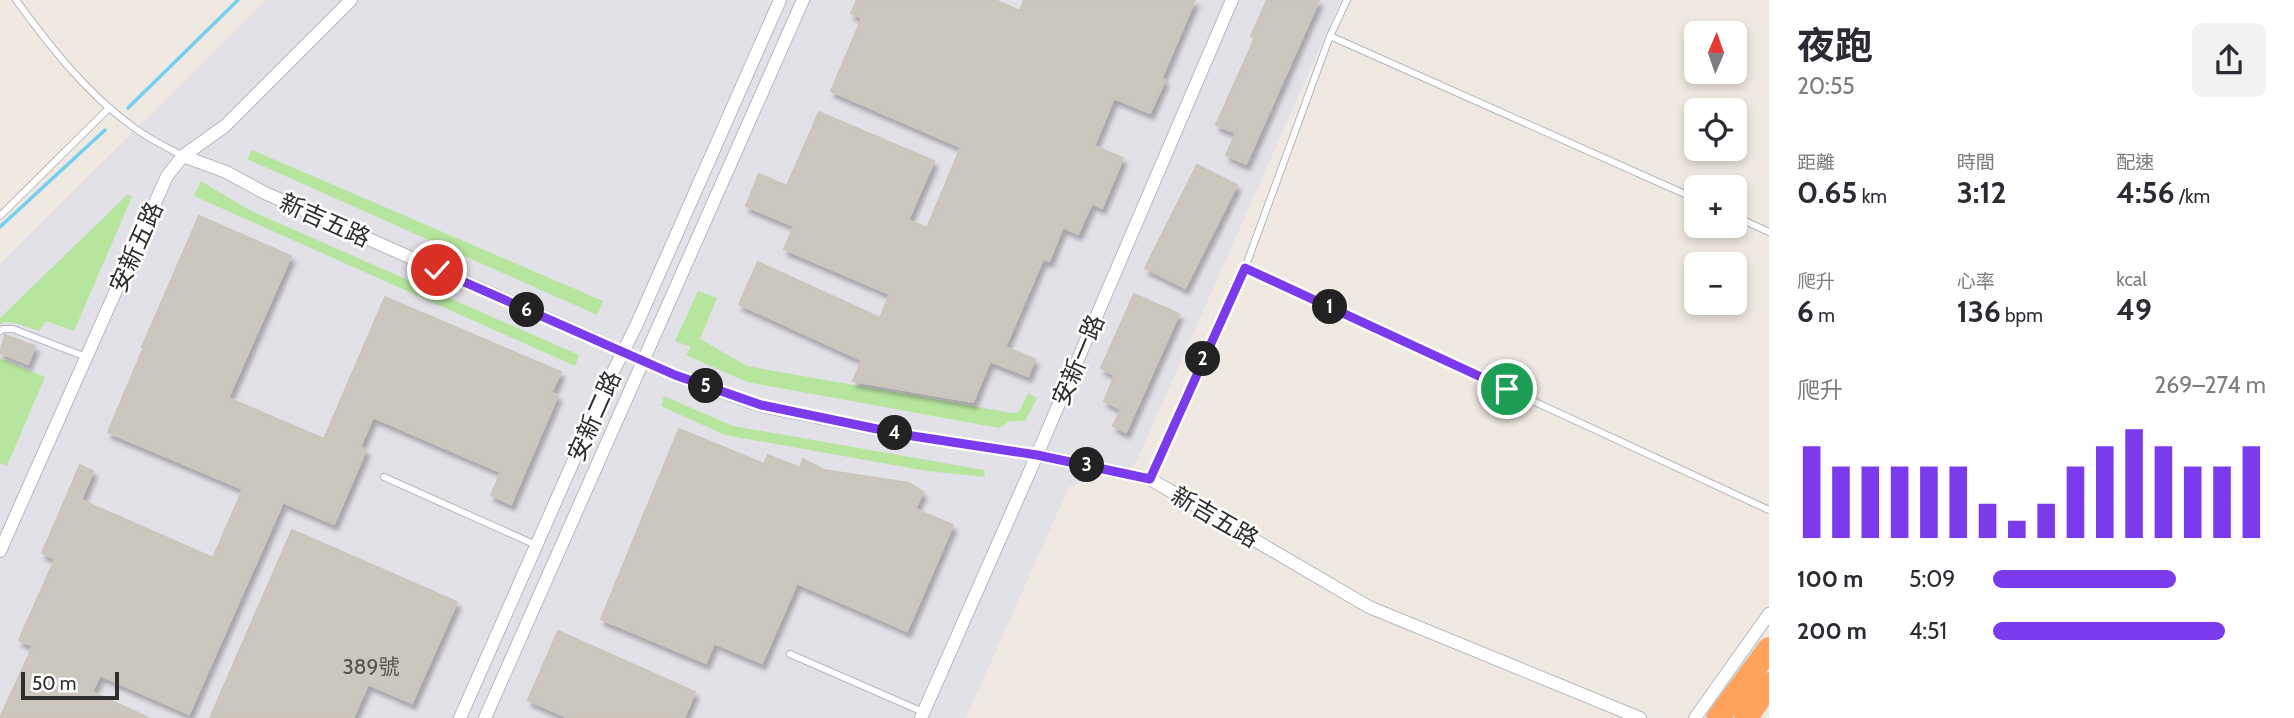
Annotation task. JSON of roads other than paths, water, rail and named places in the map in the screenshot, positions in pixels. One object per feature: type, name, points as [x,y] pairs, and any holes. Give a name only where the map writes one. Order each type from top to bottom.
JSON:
[{"type":"highway","points":[[1718,718],[1769,649]]},
{"type":"highway","points":[[1746,718],[1769,684]]},
{"type":"street","name":"安新五路","points":[[0,551],[167,176],[183,156],[225,126],[351,0]]},
{"type":"street","name":"安新二路","points":[[460,718],[780,0]]},
{"type":"street","name":"安新二路","points":[[485,718],[803,0]]},
{"type":"street","name":"安新一路","points":[[922,715],[1232,0]]},
{"type":"street","name":"新吉五路","points":[[183,156],[226,172],[265,193],[675,375],[761,405],[906,435],[1037,455],[1150,479],[1369,607],[1640,718]]},
{"type":"street","points":[[1695,718],[1769,614]]},
{"type":"lane","points":[[16,0],[40,33],[109,108],[134,128],[183,156]]},
{"type":"lane","points":[[1150,479],[1245,268],[1330,36],[1347,0]]},
{"type":"lane","points":[[1330,36],[1684,194]]},
{"type":"lane","points":[[0,216],[109,108]]},
{"type":"lane","points":[[1747,222],[1769,232]]},
{"type":"lane","points":[[1245,268],[1769,510]]},
{"type":"lane","points":[[0,331],[13,329],[86,357]]},
{"type":"lane","points":[[384,477],[536,545]]},
{"type":"lane","points":[[790,654],[922,715]]},
{"type":"waterway","points":[[128,108],[238,0]]},
{"type":"waterway","points":[[0,227],[105,130]]}]
